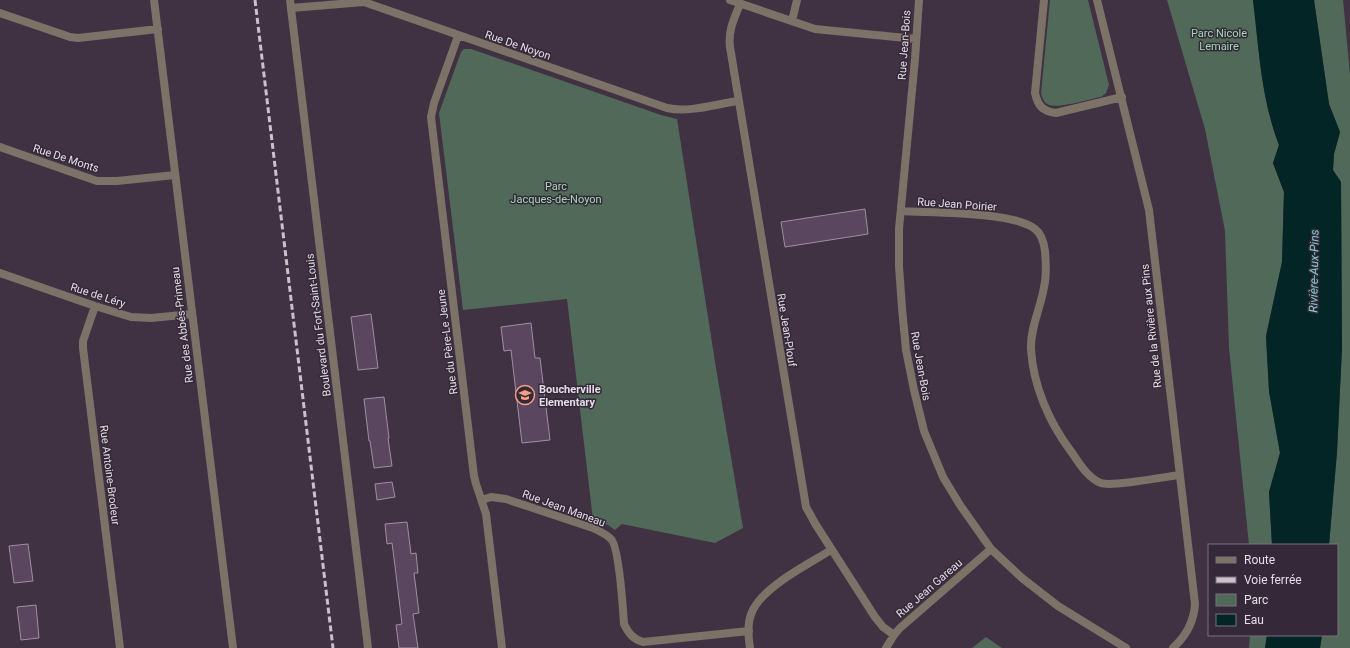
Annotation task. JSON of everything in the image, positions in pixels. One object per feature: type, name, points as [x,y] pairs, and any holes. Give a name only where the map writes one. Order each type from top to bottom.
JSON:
[{"type":"street","name":"Rue des Abbés-Primeau","points":[[154,0],[232,648]]},
{"type":"street","points":[[730,0],[824,31],[916,39]]},
{"type":"street","points":[[792,21],[797,0]]},
{"type":"street","name":"Rue Jean-Bois","points":[[918,0],[914,67],[899,243],[901,302],[906,350],[918,409],[929,446],[943,477],[956,499],[991,549],[1022,578],[1058,606],[1126,648]]},
{"type":"street","points":[[1044,0],[1035,93],[1037,102],[1042,108],[1049,112],[1056,113],[1122,97]]},
{"type":"street","name":"Rue de la Rivière aux Pins","points":[[1097,0],[1149,210],[1195,604],[1194,613],[1189,628],[1173,648]]},
{"type":"street","name":"Rue De Noyon","points":[[290,4],[364,2],[458,36],[675,110],[684,110],[738,101]]},
{"type":"street","name":"Boulevard du Fort-Saint-Louis","points":[[290,4],[368,648]]},
{"type":"street","name":"Rue Jean-Plouf","points":[[740,4],[729,36],[738,101],[804,498],[810,514],[831,550],[882,627],[894,635]]},
{"type":"street","points":[[0,13],[70,37],[78,38],[158,29]]},
{"type":"street","name":"Rue du Père-Le Jeune","points":[[458,36],[434,103],[431,117],[474,476],[486,514],[502,648]]},
{"type":"street","name":"Rue De Monts","points":[[0,147],[97,180],[117,181],[175,175]]},
{"type":"street","name":"Rue Jean Poirier","points":[[901,211],[999,217],[1034,228],[1039,233],[1044,244],[1046,273],[1044,288],[1032,337],[1033,363],[1043,400],[1060,435],[1083,468],[1101,483],[1116,483],[1179,475]]},
{"type":"street","name":"Rue de Léry","points":[[0,273],[95,306],[141,318],[161,318],[192,314]]},
{"type":"street","name":"Rue Antoine-Brodeur","points":[[95,306],[83,341],[83,348],[120,648]]},
{"type":"street","name":"Rue Jean Maneau","points":[[482,500],[491,497],[506,499],[593,528],[612,539],[615,545],[624,624],[629,634],[637,640],[644,642],[748,631]]},
{"type":"street","name":"Rue Jean Gareau","points":[[886,648],[894,635],[991,549]]},
{"type":"street","points":[[750,648],[748,631],[749,624],[752,610],[760,600],[776,585],[831,550]]},
{"type":"green space","points":[[1050,0],[1088,0],[1109,85],[1106,93],[1101,97],[1058,106],[1051,106],[1043,99],[1041,93]]},
{"type":"green space","name":"Parc Nicole Lemaire","points":[[1167,0],[1253,0],[1264,92],[1279,145],[1273,163],[1284,192],[1282,262],[1266,336],[1269,391],[1280,453],[1269,492],[1272,544],[1249,544],[1229,348],[1225,231],[1205,129]]},
{"type":"green space","points":[[1314,0],[1343,0],[1350,74],[1350,648],[1320,648],[1322,636],[1338,636],[1338,544],[1329,544],[1337,452],[1342,348],[1341,182],[1333,170],[1334,154],[1340,132],[1329,104]]},
{"type":"green space","name":"Parc Jacques-de-Noyon","points":[[464,49],[471,49],[661,115],[677,119],[743,528],[715,543],[622,524],[615,530],[608,525],[593,520],[567,299],[463,310],[439,113],[461,52]]},
{"type":"green space","points":[[1250,636],[1267,636],[1265,648],[1249,648]]},
{"type":"green space","points":[[986,637],[1002,648],[972,648]]},
{"type":"water","name":"Rivière-Aux-Pins","points":[[1253,0],[1314,0],[1329,104],[1340,132],[1334,154],[1333,170],[1341,182],[1342,348],[1337,452],[1329,544],[1272,544],[1269,492],[1280,453],[1269,391],[1266,336],[1282,262],[1284,192],[1273,163],[1279,145],[1264,92]]},
{"type":"water","points":[[1267,636],[1322,636],[1320,648],[1265,648]]},
{"type":"building","points":[[865,209],[868,234],[785,247],[781,222]]},
{"type":"building","points":[[371,314],[378,368],[358,370],[351,317]]},
{"type":"building","points":[[531,323],[535,358],[540,358],[550,440],[522,443],[511,350],[504,351],[501,327]]},
{"type":"building","points":[[384,397],[392,466],[374,468],[364,399]]},
{"type":"building","points":[[392,482],[395,497],[377,500],[375,484]]},
{"type":"building","points":[[407,522],[411,554],[416,553],[418,573],[414,573],[419,613],[413,614],[418,648],[399,648],[396,625],[402,624],[392,543],[387,544],[385,524]]},
{"type":"building","points":[[28,544],[33,581],[14,583],[9,546]]},
{"type":"building","points":[[36,605],[39,638],[21,640],[17,607]]},
{"type":"railway","points":[[255,0],[333,648]]},
{"type":"place","name":"Boucherville Elementary","points":[[525,395]]}]
